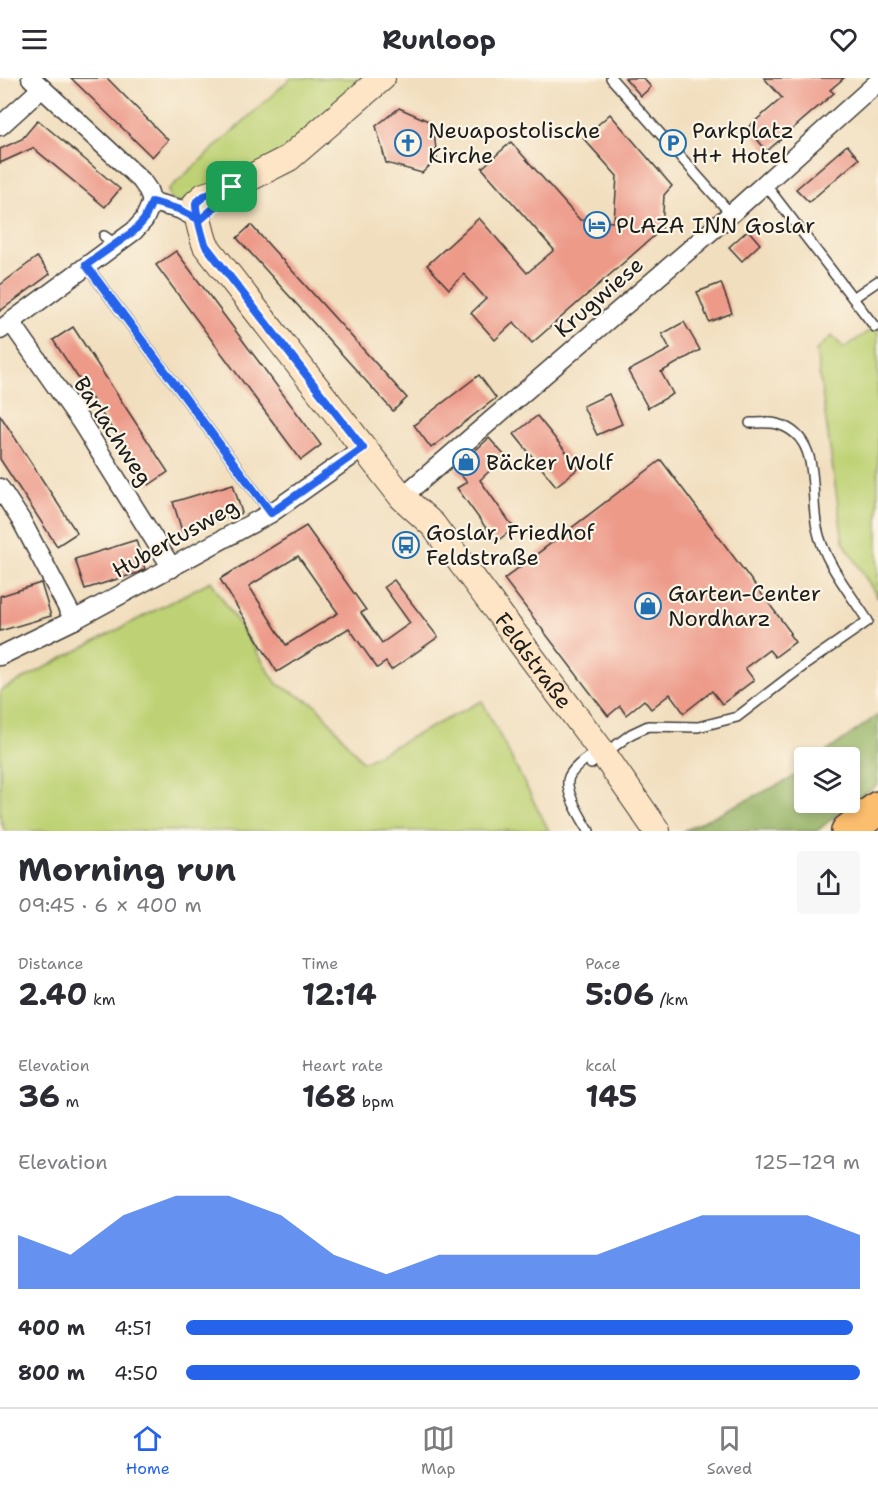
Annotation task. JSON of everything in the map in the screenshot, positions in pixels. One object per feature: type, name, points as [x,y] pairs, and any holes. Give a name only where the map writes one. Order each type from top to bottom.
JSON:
[{"type":"highway","points":[[848,831],[878,808]]},
{"type":"street","points":[[152,202],[178,209],[200,220],[222,201],[232,187],[289,158],[374,80]]},
{"type":"street","name":"Krugwiese","points":[[402,497],[731,214],[878,82]]},
{"type":"street","points":[[0,126],[37,83],[141,180],[152,202],[144,220],[134,231],[110,240],[86,265],[5,326]]},
{"type":"street","name":"Feldstraße","points":[[200,220],[201,236],[206,246],[402,497],[433,525],[596,756],[657,831]]},
{"type":"street","name":"Barlachweg","points":[[5,326],[81,422],[172,568]]},
{"type":"street","name":"Hubertusweg","points":[[0,656],[74,620],[271,513],[363,448]]},
{"type":"street","points":[[0,488],[21,520],[74,620]]},
{"type":"street","name":"Feldstraße","points":[[596,756],[638,831]]},
{"type":"lane","points":[[611,78],[731,214]]},
{"type":"lane","points":[[765,183],[874,327]]},
{"type":"lane","points":[[86,265],[271,513]]},
{"type":"lane","points":[[853,298],[878,281]]},
{"type":"lane","points":[[589,831],[568,786],[569,777],[596,756],[648,726],[698,726],[737,717],[806,664],[868,621],[826,553],[817,529],[807,447],[800,437],[776,423],[750,423]]},
{"type":"green space","points":[[291,78],[382,78],[289,158],[196,203],[171,201],[168,190]]},
{"type":"green space","points":[[878,325],[878,598],[843,541],[816,350],[832,336],[844,348]]},
{"type":"green space","points":[[211,581],[277,684],[316,705],[363,762],[482,701],[549,831],[5,831],[0,819],[0,691]]},
{"type":"green space","points":[[878,715],[878,785],[860,796],[860,747],[833,747]]},
{"type":"green space","points":[[794,776],[794,813],[838,813],[817,831],[683,831]]},
{"type":"building","points":[[71,78],[107,78],[168,140],[152,157]]},
{"type":"building","points":[[625,78],[643,78],[651,87],[641,96]]},
{"type":"building","points":[[764,78],[844,78],[830,90],[834,93],[767,151],[747,128],[782,98]]},
{"type":"building","name":"Neuapostolische Kirche","points":[[399,108],[433,123],[437,159],[422,173],[386,163],[376,126]]},
{"type":"building","name":"PLAZA INN Goslar","points":[[610,114],[672,186],[664,195],[662,229],[532,343],[514,322],[495,340],[471,313],[486,299],[464,274],[449,289],[427,265],[479,218],[527,273],[554,250],[482,168],[511,142],[580,220],[614,222],[617,176],[583,138]]},
{"type":"building","points":[[38,120],[120,189],[105,207],[33,148],[0,163],[0,149],[22,139]]},
{"type":"building","points":[[847,145],[859,159],[809,202],[796,189]]},
{"type":"building","points":[[251,225],[407,398],[393,411],[237,238]]},
{"type":"building","points":[[748,230],[760,244],[742,261],[729,247]]},
{"type":"building","points":[[176,251],[321,445],[301,460],[156,265]]},
{"type":"building","points":[[37,257],[50,274],[0,311],[0,285]]},
{"type":"building","points":[[721,283],[732,313],[709,322],[697,292]]},
{"type":"building","points":[[684,322],[700,350],[661,372],[673,394],[648,408],[628,371],[670,349],[662,334]]},
{"type":"building","points":[[73,327],[168,472],[149,485],[53,340]]},
{"type":"building","points":[[479,375],[496,398],[431,448],[414,425]]},
{"type":"building","points":[[609,394],[622,424],[597,435],[583,406]]},
{"type":"building","points":[[0,415],[77,533],[57,546],[0,459]]},
{"type":"building","points":[[537,416],[579,468],[556,486],[514,434]]},
{"type":"building","points":[[489,438],[505,456],[480,480],[514,528],[496,542],[457,488],[467,482],[455,469]]},
{"type":"building","name":"Garten-Center Nordharz","points":[[661,460],[791,633],[789,634],[795,642],[775,657],[769,650],[745,668],[754,680],[722,704],[712,691],[684,713],[670,694],[651,709],[644,700],[626,715],[620,706],[608,716],[504,579]]},
{"type":"building","points":[[233,484],[242,513],[182,531],[173,502]]},
{"type":"building","points":[[306,526],[366,610],[361,613],[382,643],[410,623],[384,587],[394,580],[438,637],[391,670],[386,662],[377,668],[349,628],[277,672],[220,579]],"holes":[[[298,556],[338,613],[286,645],[249,586]]]},
{"type":"building","points":[[136,540],[145,569],[85,589],[75,559]]},
{"type":"building","points":[[41,583],[51,616],[0,631],[0,596]]},
{"type":"place","name":"Neuapostolische Kirche","points":[[408,143]]},
{"type":"place","name":"Parkplatz H+ Hotel","points":[[673,143]]},
{"type":"place","name":"PLAZA INN Goslar","points":[[597,225]]},
{"type":"place","name":"Bäcker Wolf","points":[[466,462]]},
{"type":"place","name":"Goslar, Friedhof Feldstraße","points":[[406,545]]},
{"type":"place","name":"Garten-Center Nordharz","points":[[648,606]]},
{"type":"route","points":[[232,187],[204,196],[196,203],[195,209],[200,220],[201,236],[206,246],[363,448],[271,513],[86,265],[134,231],[144,220],[152,202],[178,209],[200,220],[222,201],[232,187]]}]
